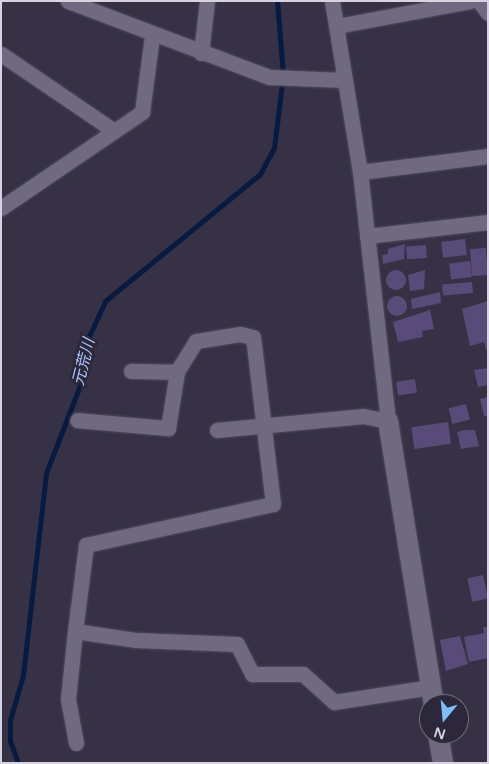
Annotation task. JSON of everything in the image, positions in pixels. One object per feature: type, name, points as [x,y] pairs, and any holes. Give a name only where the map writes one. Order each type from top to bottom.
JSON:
[{"type":"street","points":[[68,1],[84,5],[152,36],[269,77],[285,80],[344,80]]},
{"type":"street","points":[[201,54],[207,1]]},
{"type":"street","points":[[332,1],[360,172],[388,421],[432,694]]},
{"type":"street","points":[[337,26],[470,1]]},
{"type":"street","points":[[479,1],[488,13]]},
{"type":"street","points":[[1,208],[142,112],[152,36]]},
{"type":"street","points":[[1,54],[113,130]]},
{"type":"street","points":[[360,172],[488,156]]},
{"type":"street","points":[[367,236],[488,222]]},
{"type":"street","points":[[76,743],[68,699],[86,545],[273,504],[253,338],[240,334],[196,341],[177,372],[168,428],[77,420]]},
{"type":"street","points":[[130,371],[177,372]]},
{"type":"street","points":[[218,430],[363,416],[388,421]]},
{"type":"street","points":[[75,631],[136,640],[238,644],[252,674],[303,674],[334,702],[419,696]]},
{"type":"street","points":[[440,744],[443,763]]},
{"type":"building","points":[[465,239],[467,255],[443,258],[441,242]]},
{"type":"building","points":[[405,244],[404,259],[383,264],[382,255],[388,254],[388,249]]},
{"type":"building","points":[[426,245],[427,258],[407,259],[406,246]]},
{"type":"building","points":[[486,248],[488,275],[472,276],[470,249]]},
{"type":"building","points":[[470,261],[472,277],[451,279],[449,264]]},
{"type":"building","points":[[396,270],[403,273],[406,280],[403,287],[396,290],[389,287],[386,280],[389,273]]},
{"type":"building","points":[[425,270],[424,289],[410,291],[408,275]]},
{"type":"building","points":[[472,282],[473,293],[443,296],[442,285]]},
{"type":"building","points":[[440,292],[441,303],[412,309],[411,299]]},
{"type":"building","points":[[397,296],[404,299],[407,306],[404,313],[397,316],[390,313],[387,306],[390,299]]},
{"type":"building","points":[[488,301],[488,350],[486,350],[484,342],[470,346],[462,309]]},
{"type":"building","points":[[430,310],[434,329],[422,331],[423,337],[398,342],[393,322]]},
{"type":"building","points":[[488,368],[488,385],[478,387],[474,370]]},
{"type":"building","points":[[415,379],[417,393],[398,396],[396,382]]},
{"type":"building","points":[[488,397],[488,416],[484,416],[480,399]]},
{"type":"building","points":[[466,404],[470,420],[452,424],[449,408]]},
{"type":"building","points":[[448,422],[451,444],[414,449],[411,427]]},
{"type":"building","points":[[475,430],[479,446],[461,449],[457,432]]},
{"type":"building","points":[[483,575],[488,598],[472,602],[467,578]]},
{"type":"building","points":[[483,627],[488,627],[488,658],[469,662],[464,637],[484,633]]},
{"type":"building","points":[[460,636],[468,664],[446,671],[440,640]]},
{"type":"waterway","name":"元荒川","points":[[18,763],[10,741],[10,720],[23,675],[46,473],[82,380],[89,336],[105,301],[260,174],[274,148],[283,75],[277,1]]}]
